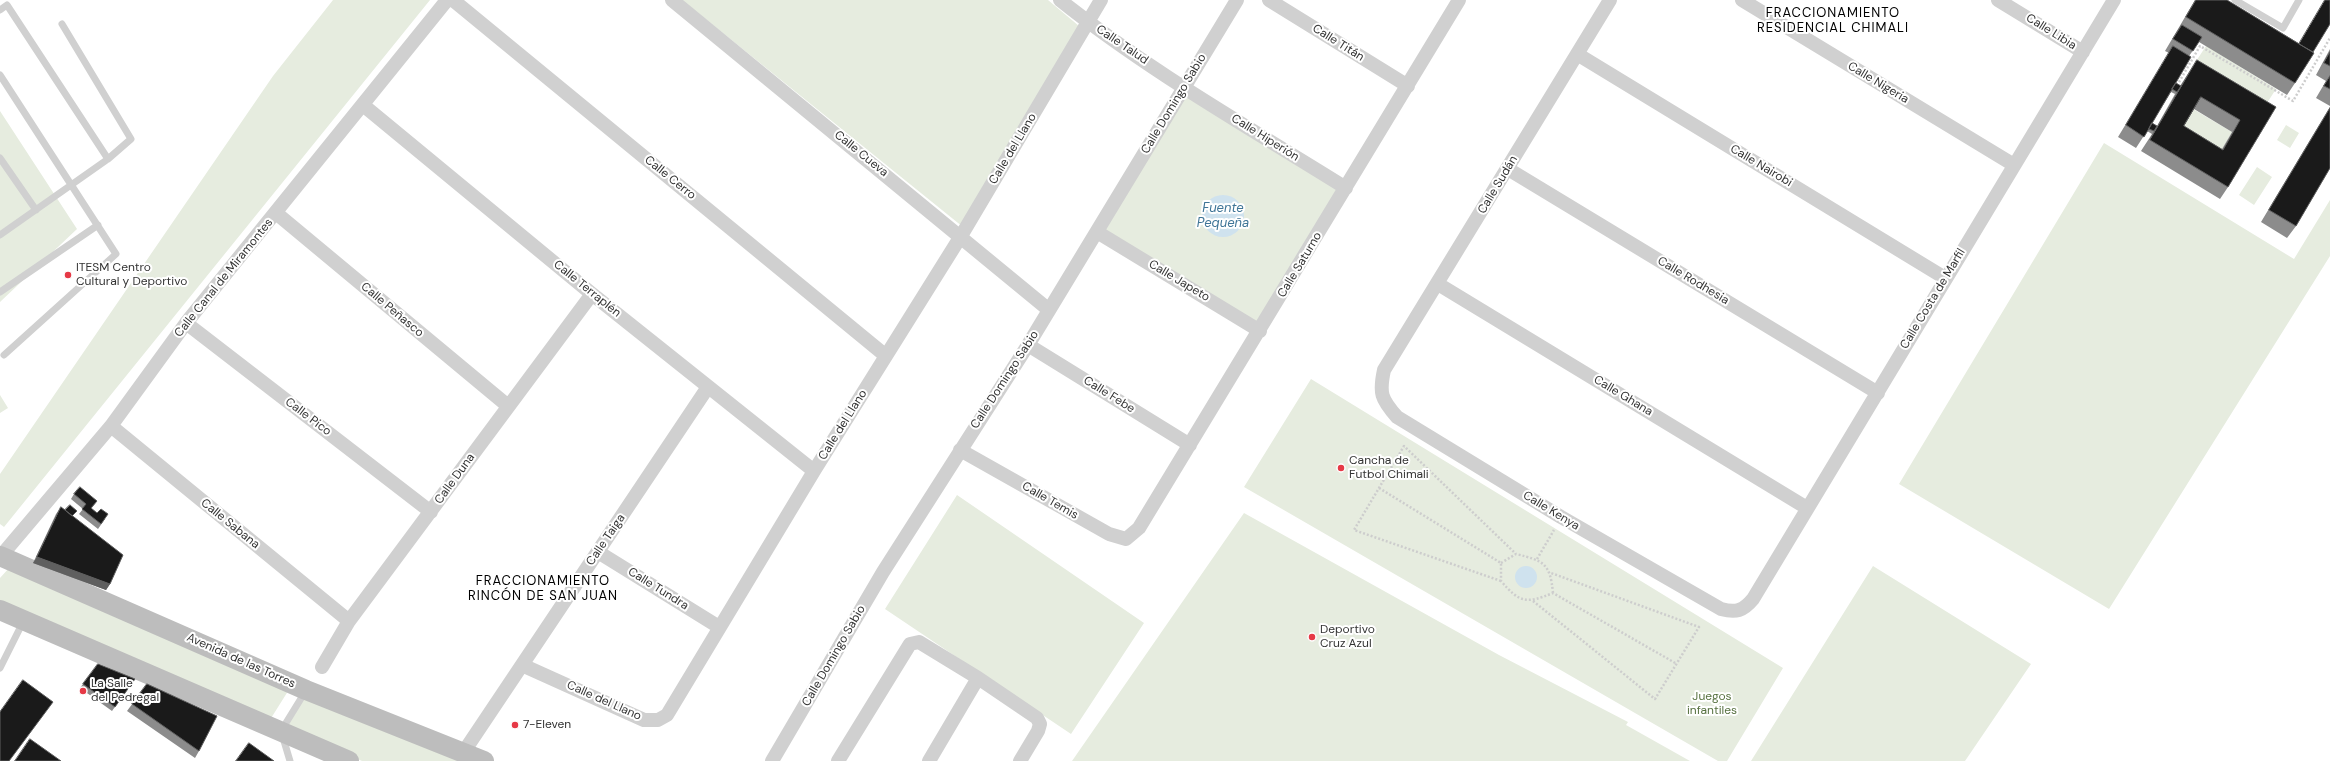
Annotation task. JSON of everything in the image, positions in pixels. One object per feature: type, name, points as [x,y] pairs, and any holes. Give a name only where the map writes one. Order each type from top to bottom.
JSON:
[{"type":"street","name":"Calle Canal de Miramontes","points":[[0,557],[111,426],[186,323],[447,0]]},
{"type":"street","name":"Calle Cerro","points":[[453,0],[886,356]]},
{"type":"street","name":"Calle Cueva","points":[[672,0],[962,236],[1049,310]]},
{"type":"street","name":"Calle Talud","points":[[1060,0],[1088,22],[1185,88]]},
{"type":"street","name":"Calle del Llano","points":[[522,665],[644,720],[658,720],[667,715],[718,627],[814,471],[962,236],[1101,0]]},
{"type":"street","name":"Calle Domingo Sabio","points":[[772,761],[883,572],[1028,345],[1237,0]]},
{"type":"street","name":"Calle Titán","points":[[1269,0],[1408,86]]},
{"type":"street","name":"Calle Saturno","points":[[1139,528],[1260,331],[1459,0]]},
{"type":"street","name":"Calle Sudán","points":[[1384,370],[1438,284],[1610,0]]},
{"type":"street","name":"Calle Nigeria","points":[[1742,0],[2014,165]]},
{"type":"street","name":"Calle Libia","points":[[1998,0],[2084,52]]},
{"type":"street","name":"Calle Costa de Marfil","points":[[1753,599],[1878,393],[1945,278],[2084,52],[2114,0]]},
{"type":"street","name":"Calle Nairobi","points":[[1577,54],[1945,278]]},
{"type":"street","name":"Calle Hiperión","points":[[1185,88],[1346,188]]},
{"type":"street","name":"Calle Terraplén","points":[[363,105],[592,294],[814,471]]},
{"type":"street","name":"Calle Rodhesia","points":[[1508,169],[1878,393]]},
{"type":"street","name":"Calle Peñasco","points":[[276,213],[508,406]]},
{"type":"street","name":"Calle Japeto","points":[[1097,232],[1260,331]]},
{"type":"street","name":"Calle Ghana","points":[[1438,284],[1807,508]]},
{"type":"street","name":"Calle Duna","points":[[322,667],[349,621],[592,294]]},
{"type":"street","name":"Calle Pico","points":[[186,323],[431,512]]},
{"type":"street","name":"Calle Febe","points":[[1028,345],[1190,445]]},
{"type":"street","name":"Calle Kenya","points":[[1384,370],[1381,395],[1387,406],[1397,417],[1561,517],[1721,609],[1733,612],[1744,609],[1753,599]]},
{"type":"street","name":"Calle Taiga","points":[[463,753],[708,387]]},
{"type":"street","name":"Calle Sabana","points":[[111,426],[349,621]]},
{"type":"street","name":"Calle Temis","points":[[960,450],[1109,534],[1126,539],[1139,528]]},
{"type":"street","name":"Calle Tundra","points":[[598,552],[718,627]]},
{"type":"street","name":"Avenida de las Torres","points":[[0,557],[306,690],[484,761]]},
{"type":"street","points":[[0,610],[349,761]]},
{"type":"street","points":[[838,761],[910,644],[918,642],[928,646],[978,678],[1036,718],[1040,724],[1038,731],[1020,761]]},
{"type":"street","points":[[929,761],[978,678]]},
{"type":"lane","points":[[2235,0],[2283,28],[2299,0]]},
{"type":"lane","points":[[0,10],[7,5],[108,159]]},
{"type":"lane","points":[[1,233],[108,159],[131,139],[62,24]]},
{"type":"lane","points":[[0,75],[73,184],[116,254],[4,355]]},
{"type":"lane","points":[[0,158],[36,210]]},
{"type":"lane","points":[[0,292],[98,225]]},
{"type":"lane","points":[[0,668],[24,620]]},
{"type":"lane","points":[[290,761],[281,731],[306,690]]},
{"type":"path","points":[[2179,82],[2200,46],[2293,101],[2330,38]]},
{"type":"path","points":[[1404,446],[1516,554],[1537,559],[1551,573],[1699,627],[1655,699],[1533,601],[1514,596],[1501,581],[1354,530],[1379,488],[1404,446]]},
{"type":"path","points":[[1379,488],[1501,563]]},
{"type":"path","points":[[1537,559],[1561,517]]},
{"type":"path","points":[[1501,563],[1516,554]]},
{"type":"path","points":[[1501,563],[1501,581]]},
{"type":"path","points":[[1551,573],[1553,592]]},
{"type":"path","points":[[1533,601],[1553,592]]},
{"type":"path","points":[[1553,592],[1677,664]]},
{"type":"green space","points":[[333,0],[430,0],[4,527],[0,524],[0,474],[273,76]]},
{"type":"green space","points":[[682,0],[1048,0],[1079,26],[963,227]]},
{"type":"green space","points":[[2206,46],[2276,89],[2260,114],[2189,72]]},
{"type":"green space","points":[[1185,91],[1344,189],[1260,330],[1102,230]]},
{"type":"green space","points":[[2193,109],[2232,132],[2215,161],[2175,137]]},
{"type":"green space","points":[[0,111],[77,229],[0,302]]},
{"type":"green space","points":[[2286,125],[2299,133],[2290,148],[2277,140]]},
{"type":"green space","points":[[2104,143],[2294,259],[2330,200],[2330,256],[2109,609],[1899,484]]},
{"type":"green space","points":[[2257,167],[2272,177],[2254,205],[2239,195]]},
{"type":"green space","name":"Juegos infantiles","points":[[1311,379],[1783,668],[1727,761],[1718,761],[1244,487]]},
{"type":"green space","points":[[0,395],[8,408],[0,413]]},
{"type":"green space","points":[[957,495],[1144,623],[1071,734],[885,609]]},
{"type":"green space","name":"Deportivo Cruz Azul","points":[[1244,513],[1499,655],[1628,722],[1626,725],[1690,761],[1072,761]]},
{"type":"green space","points":[[1873,566],[2031,664],[1965,761],[1751,761]]},
{"type":"green space","points":[[9,568],[290,688],[268,723],[0,603],[0,578]]},
{"type":"green space","points":[[304,694],[473,761],[362,761],[286,728]]},
{"type":"water","name":"Fuente Pequeña","points":[[1223,195],[1238,201],[1244,216],[1238,231],[1223,237],[1208,231],[1202,216],[1208,201]]},
{"type":"water","points":[[1526,566],[1534,569],[1537,577],[1534,585],[1526,588],[1518,585],[1515,577],[1518,569]]},
{"type":"building","points":[[2196,0],[2227,0],[2314,53],[2295,83],[2186,17]]},
{"type":"building","points":[[2325,0],[2330,0],[2330,24],[2313,52],[2299,44]]},
{"type":"building","points":[[2182,25],[2202,37],[2193,51],[2173,39]]},
{"type":"building","points":[[2173,46],[2191,57],[2144,137],[2126,125]]},
{"type":"building","points":[[2330,52],[2330,66],[2324,63]]},
{"type":"building","points":[[2197,60],[2276,107],[2228,187],[2150,140]],"holes":[[[2201,97],[2240,120],[2223,150],[2184,126]]]},
{"type":"building","points":[[2330,76],[2330,89],[2324,86]]},
{"type":"building","points":[[2176,83],[2181,86],[2177,92],[2172,89]]},
{"type":"building","points":[[2330,108],[2330,168],[2296,226],[2269,210]]},
{"type":"building","points":[[2152,123],[2157,126],[2154,131],[2149,129]]},
{"type":"building","points":[[80,487],[97,501],[91,508],[97,513],[101,509],[108,514],[101,524],[82,509],[86,504],[74,494]]},
{"type":"building","points":[[70,505],[77,511],[72,516],[65,510]]},
{"type":"building","points":[[61,507],[123,555],[110,584],[37,557]]},
{"type":"building","points":[[98,664],[135,679],[115,707],[83,684]]},
{"type":"building","points":[[23,680],[53,702],[9,761],[0,761],[0,712]]},
{"type":"building","points":[[147,684],[217,716],[199,751],[132,704]]},
{"type":"building","points":[[30,739],[61,761],[15,761]]},
{"type":"building","points":[[249,743],[274,761],[236,761]]},
{"type":"place","name":"ITESM Centro Cultural y Deportivo","points":[[68,275]]},
{"type":"place","name":"Cancha de Futbol Chimali","points":[[1341,468]]},
{"type":"place","name":"Deportivo Cruz Azul","points":[[1312,637]]},
{"type":"place","name":"La Salle del Pedregal","points":[[83,691]]},
{"type":"place","name":"7-Eleven","points":[[515,725]]},
{"type":"district","name":"FRACCIONAMIENTO RESIDENCIAL CHIMALI","points":[[1833,22]]},
{"type":"district","name":"FRACCIONAMIENTO RINCÓN DE SAN JUAN","points":[[543,590]]}]
